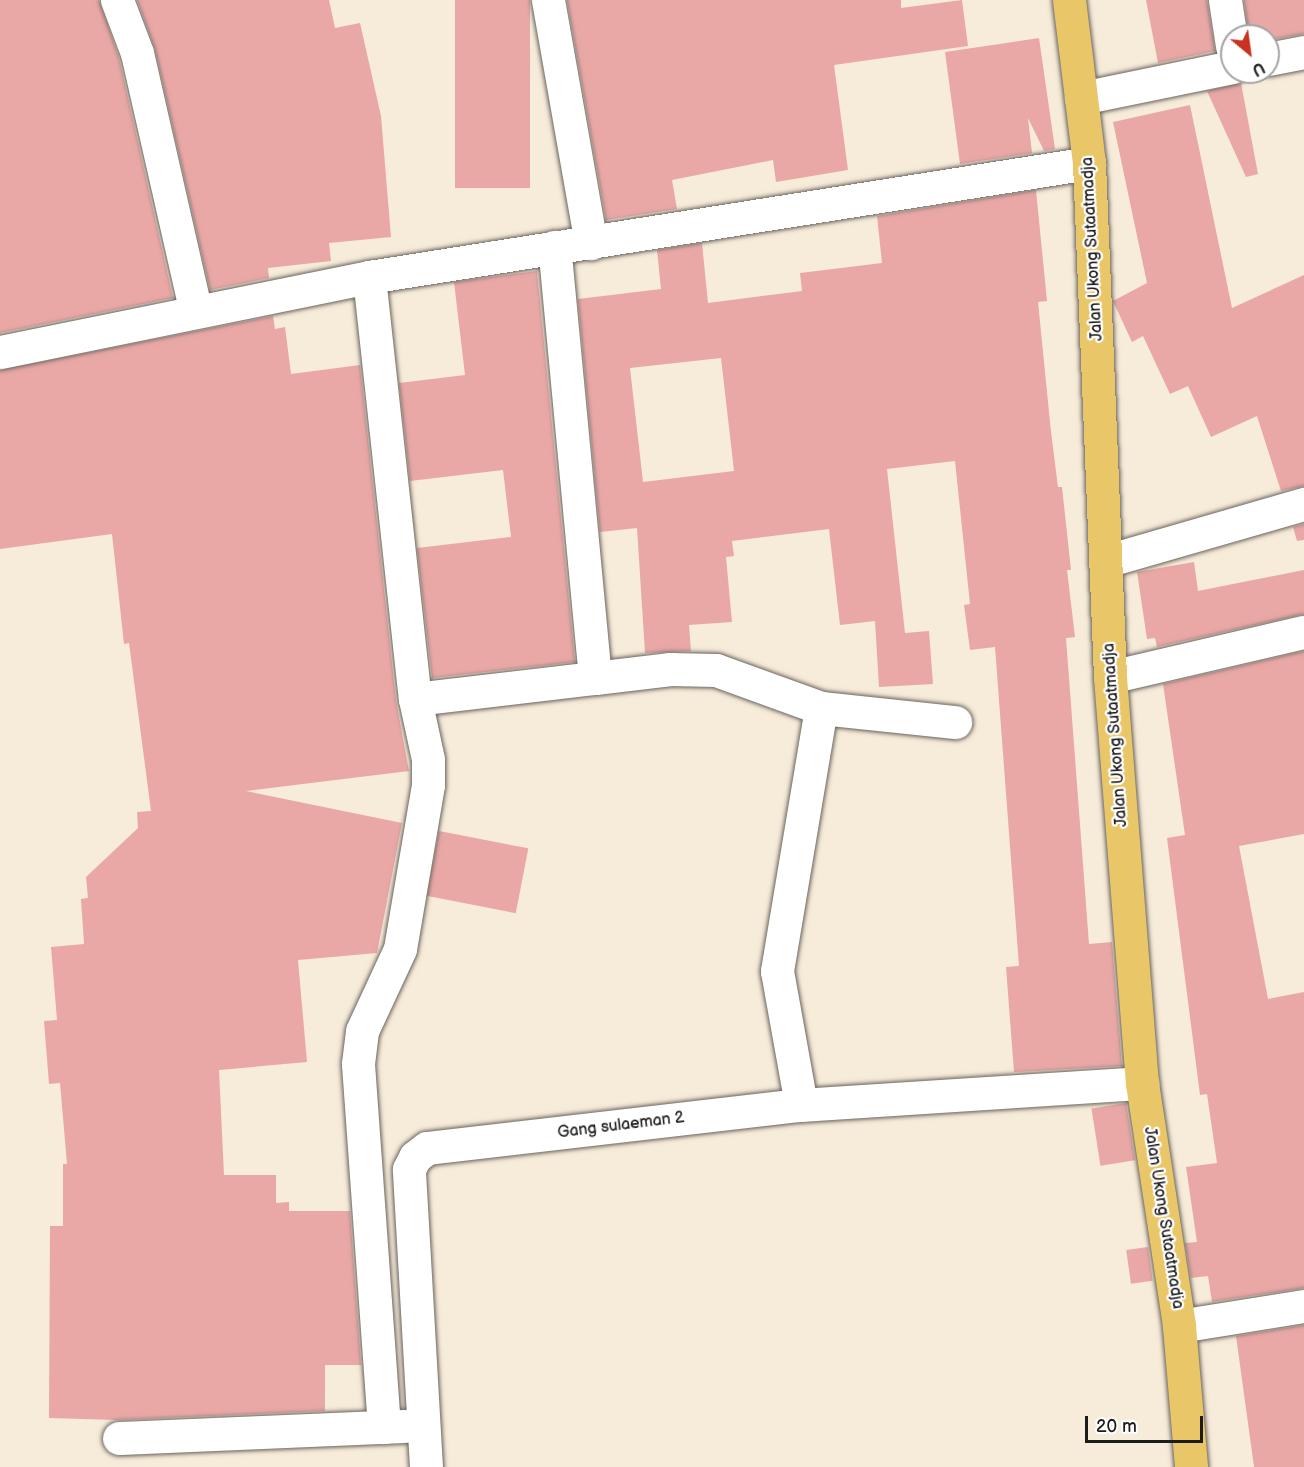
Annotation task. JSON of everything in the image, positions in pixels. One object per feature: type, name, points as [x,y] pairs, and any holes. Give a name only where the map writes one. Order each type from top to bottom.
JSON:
[{"type":"main road","name":"Jalan Ukong Sutaatmadja","points":[[1069,0],[1089,164],[1110,677],[1142,1083],[1179,1326],[1191,1467]]},
{"type":"street","points":[[117,0],[137,53],[195,309]]},
{"type":"street","points":[[548,0],[591,243]]},
{"type":"street","points":[[1225,0],[1229,24]]},
{"type":"street","points":[[1280,57],[1304,52]]},
{"type":"street","points":[[1080,98],[1220,69]]},
{"type":"street","points":[[0,352],[195,309],[369,277],[1089,164]]},
{"type":"street","points":[[554,247],[595,678]]},
{"type":"street","points":[[369,277],[415,699],[428,759],[424,809],[400,949],[362,1031],[358,1064],[384,1427]]},
{"type":"street","points":[[1106,561],[1304,504]]},
{"type":"street","points":[[1110,677],[1304,632]]},
{"type":"street","points":[[415,699],[670,669],[716,670],[821,708],[955,722]]},
{"type":"street","points":[[801,1105],[777,971],[821,708]]},
{"type":"street","name":"Gang sulaeman 2","points":[[426,1467],[409,1169],[415,1157],[427,1148],[801,1105],[1142,1083]]},
{"type":"street","points":[[1179,1326],[1304,1306]]},
{"type":"street","points":[[119,1438],[422,1425]]},
{"type":"building","points":[[0,0],[99,0],[119,58],[173,298],[0,333]]},
{"type":"building","points":[[137,0],[329,0],[335,28],[360,23],[381,116],[391,237],[329,243],[331,261],[268,268],[269,278],[210,290],[155,49]]},
{"type":"building","points":[[455,0],[530,0],[530,188],[455,188]]},
{"type":"building","points":[[567,0],[901,0],[901,8],[962,0],[968,46],[834,65],[848,170],[776,182],[773,160],[672,180],[677,209],[606,220]]},
{"type":"building","points":[[1146,0],[1207,0],[1215,51],[1158,63]]},
{"type":"building","points":[[1244,0],[1304,0],[1304,34],[1280,38],[1280,24],[1247,24]]},
{"type":"building","points":[[1039,38],[1055,149],[1044,151],[1028,118],[1032,153],[960,164],[945,52]]},
{"type":"building","points":[[1241,84],[1258,174],[1246,177],[1207,91]]},
{"type":"building","points":[[1190,105],[1232,308],[1304,275],[1304,486],[1281,491],[1257,416],[1211,437],[1188,386],[1170,394],[1143,336],[1132,342],[1113,301],[1147,283],[1113,122]]},
{"type":"building","points":[[1036,190],[1047,301],[1038,302],[1051,432],[1058,487],[1062,487],[1071,570],[1067,570],[1075,637],[1066,638],[1089,944],[1112,942],[1122,1066],[1014,1072],[1006,967],[1019,966],[995,647],[970,650],[964,605],[970,604],[955,461],[887,469],[905,633],[929,631],[933,684],[879,687],[875,621],[840,625],[829,529],[732,541],[734,556],[726,557],[732,622],[689,625],[691,651],[645,653],[637,528],[600,532],[578,299],[661,289],[657,250],[702,243],[708,303],[802,291],[800,273],[882,263],[877,216]],"holes":[[[721,358],[734,471],[643,482],[630,368]]]},
{"type":"building","points":[[537,271],[575,662],[432,678],[417,548],[511,537],[503,470],[410,481],[399,383],[465,375],[454,282]]},
{"type":"building","points":[[273,316],[275,329],[285,327],[291,374],[360,365],[396,701],[409,771],[246,791],[402,823],[377,953],[298,960],[307,1062],[219,1070],[224,1175],[276,1175],[276,1203],[289,1202],[289,1211],[350,1211],[361,1365],[325,1365],[325,1411],[117,1420],[49,1418],[50,1226],[63,1226],[63,1164],[67,1164],[60,1083],[49,1084],[44,1021],[57,1020],[51,947],[84,944],[81,899],[88,898],[86,877],[138,828],[137,812],[151,811],[129,643],[124,644],[112,534],[0,549],[0,370]]},
{"type":"building","points":[[1304,524],[1304,540],[1297,541],[1293,527]]},
{"type":"building","points":[[1194,562],[1198,591],[1304,570],[1304,614],[1157,647],[1155,638],[1147,639],[1137,572]]},
{"type":"building","points":[[1304,651],[1304,834],[1239,846],[1268,999],[1304,992],[1304,1288],[1212,1302],[1208,1276],[1191,1278],[1185,1243],[1197,1242],[1186,1167],[1217,1163],[1207,1094],[1200,1095],[1167,838],[1185,835],[1163,684]]},
{"type":"building","points":[[439,831],[528,848],[516,913],[426,896]]},
{"type":"building","points":[[1126,1103],[1135,1160],[1101,1166],[1091,1108]]},
{"type":"building","points":[[1148,1247],[1153,1281],[1131,1284],[1126,1250]]},
{"type":"building","points":[[1304,1325],[1304,1467],[1254,1467],[1236,1336]]}]
